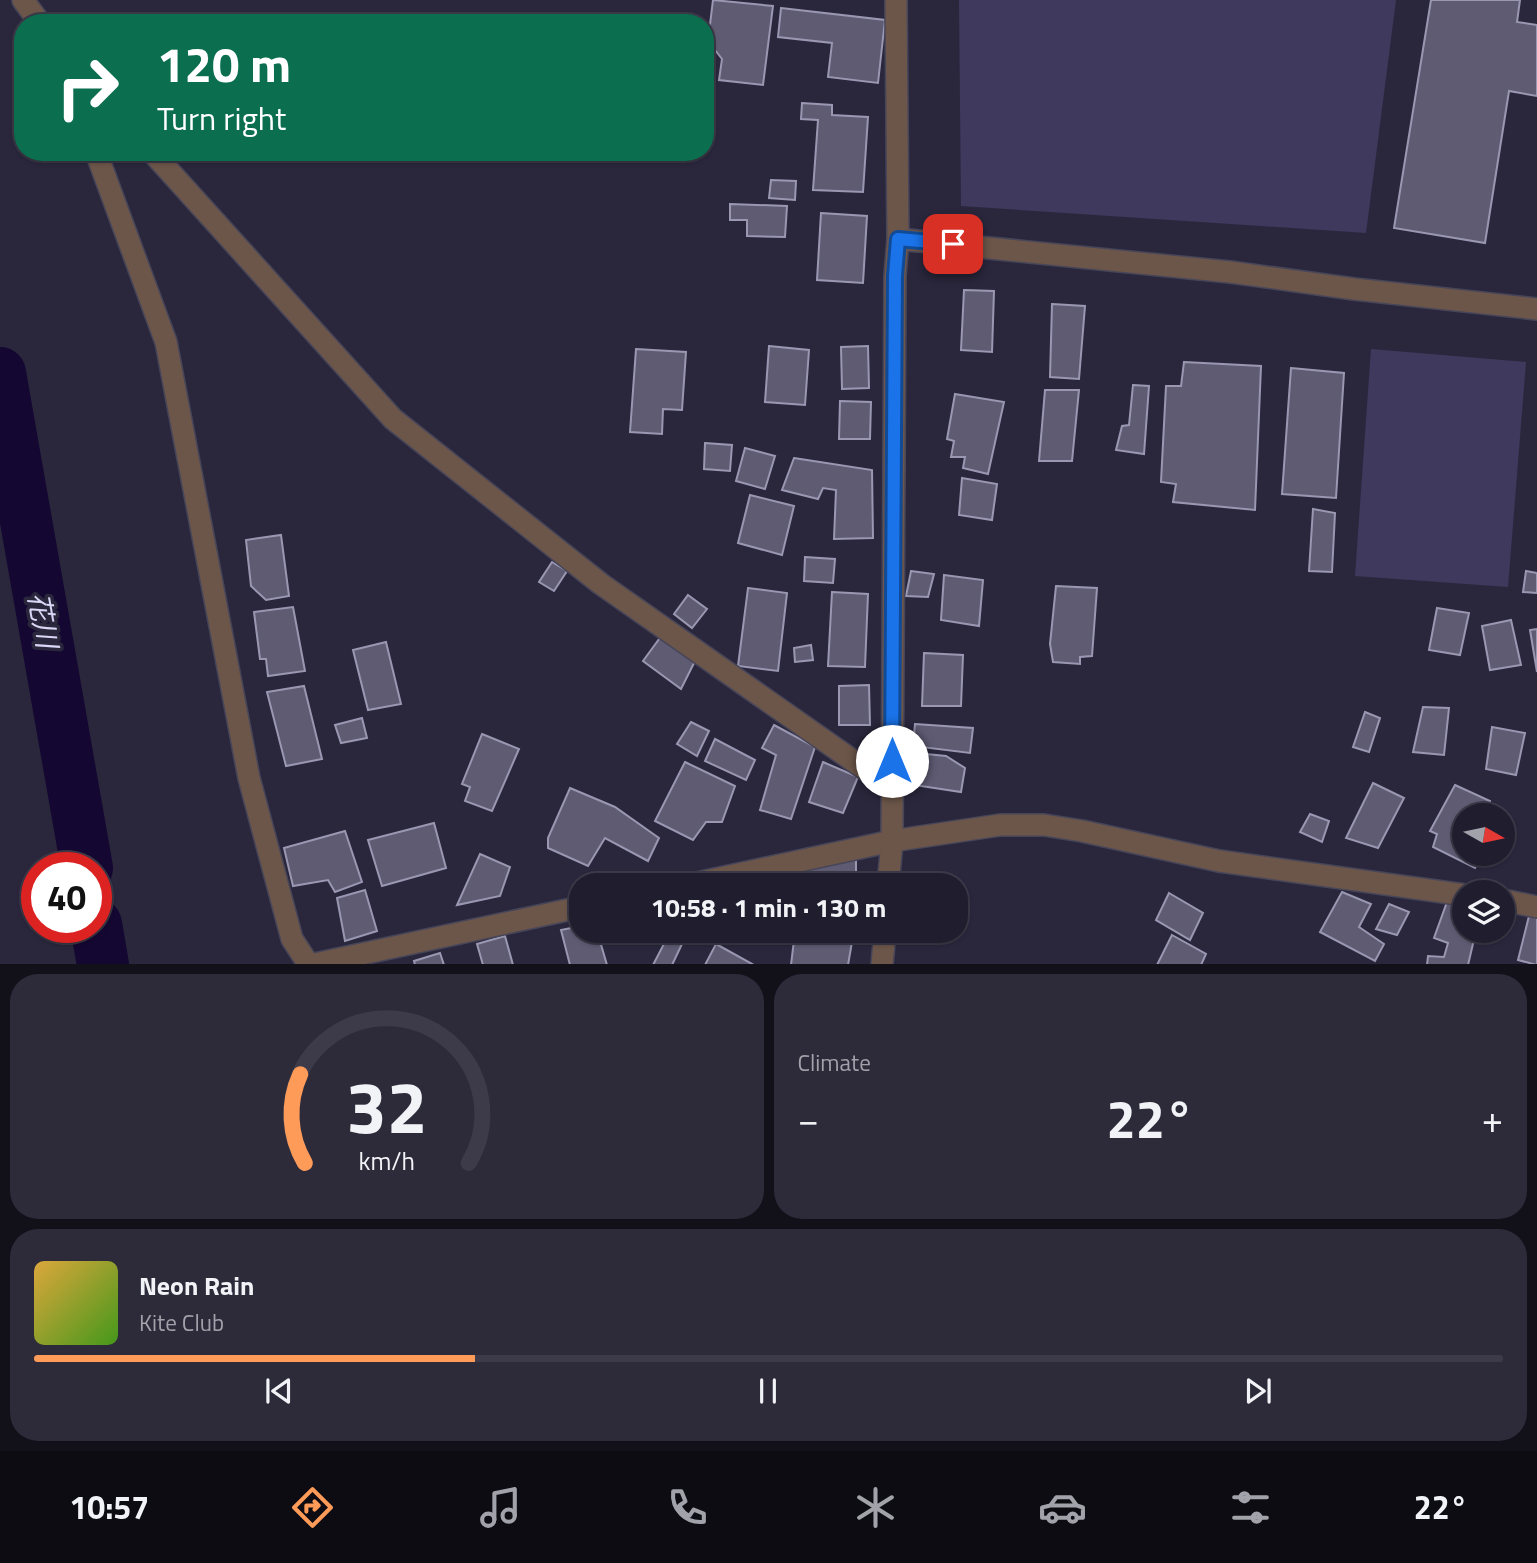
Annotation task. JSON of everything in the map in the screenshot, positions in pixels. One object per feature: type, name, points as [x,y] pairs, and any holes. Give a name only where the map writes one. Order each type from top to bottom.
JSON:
[{"type":"street","points":[[889,873],[892,841],[895,276],[898,239],[896,0]]},
{"type":"street","points":[[99,161],[166,342],[249,778],[292,939],[309,964],[569,910]]},
{"type":"street","points":[[160,161],[393,419],[601,584],[892,788]]},
{"type":"street","points":[[898,239],[1230,272],[1537,309]]},
{"type":"street","points":[[743,873],[892,841],[1000,825],[1044,825],[1219,861],[1452,893]]},
{"type":"street","points":[[1515,903],[1537,908]]},
{"type":"street","points":[[882,964],[884,943]]},
{"type":"shaded area","points":[[959,0],[1396,0],[1366,233],[961,206]]},
{"type":"shaded area","points":[[1371,349],[1526,362],[1508,587],[1355,576]]},
{"type":"building","points":[[713,0],[773,6],[763,85],[719,80],[722,59],[714,49],[714,14],[711,14]]},
{"type":"building","points":[[1431,0],[1520,0],[1517,22],[1537,25],[1537,96],[1509,91],[1485,243],[1394,228]]},
{"type":"building","points":[[781,8],[885,20],[878,83],[828,77],[832,43],[778,37]]},
{"type":"building","points":[[802,103],[832,105],[832,115],[868,117],[863,192],[813,190],[818,120],[801,119]]},
{"type":"building","points":[[771,180],[796,181],[795,200],[769,198]]},
{"type":"building","points":[[730,204],[787,206],[785,237],[747,236],[747,220],[730,220]]},
{"type":"building","points":[[821,213],[867,216],[863,283],[817,280]]},
{"type":"building","points":[[964,290],[994,291],[992,352],[961,350]]},
{"type":"building","points":[[1052,304],[1085,306],[1079,379],[1050,377]]},
{"type":"building","points":[[769,346],[809,350],[805,405],[765,402]]},
{"type":"building","points":[[868,346],[869,388],[842,389],[841,347]]},
{"type":"building","points":[[636,349],[686,352],[682,410],[663,409],[662,434],[630,432]]},
{"type":"building","points":[[1184,362],[1261,366],[1255,510],[1173,502],[1176,484],[1161,482],[1166,386],[1181,386]]},
{"type":"building","points":[[1291,368],[1344,373],[1336,498],[1282,494]]},
{"type":"building","points":[[1133,385],[1149,386],[1144,454],[1116,450],[1122,426],[1129,425]]},
{"type":"building","points":[[1045,390],[1079,390],[1072,461],[1039,461]]},
{"type":"building","points":[[955,394],[1004,402],[988,474],[963,468],[965,457],[951,457],[954,441],[947,439]]},
{"type":"building","points":[[840,401],[871,402],[870,439],[839,439]]},
{"type":"building","points":[[705,443],[732,445],[730,471],[704,469]]},
{"type":"building","points":[[745,448],[775,456],[765,489],[736,481]]},
{"type":"building","points":[[794,458],[872,470],[873,538],[834,539],[836,490],[823,488],[818,499],[782,490]]},
{"type":"building","points":[[962,478],[997,484],[992,520],[959,515]]},
{"type":"building","points":[[750,495],[794,506],[782,555],[738,543]]},
{"type":"building","points":[[1313,509],[1335,513],[1332,572],[1309,571]]},
{"type":"building","points":[[281,535],[289,596],[266,600],[251,586],[246,540]]},
{"type":"building","points":[[805,557],[835,559],[833,583],[804,581]]},
{"type":"building","points":[[552,562],[567,571],[554,591],[539,582]]},
{"type":"building","points":[[911,571],[934,574],[928,597],[906,596]]},
{"type":"building","points":[[1526,571],[1537,573],[1537,593],[1523,592]]},
{"type":"building","points":[[944,575],[983,580],[979,626],[941,620]]},
{"type":"building","points":[[1056,586],[1097,588],[1092,656],[1080,657],[1080,664],[1053,662],[1050,644]]},
{"type":"building","points":[[748,588],[787,593],[778,671],[738,666]]},
{"type":"building","points":[[832,592],[868,594],[865,667],[828,666]]},
{"type":"building","points":[[688,595],[707,609],[692,628],[674,614]]},
{"type":"building","points":[[293,607],[305,671],[268,676],[266,659],[260,659],[254,612]]},
{"type":"building","points":[[1437,608],[1469,613],[1460,655],[1429,650]]},
{"type":"building","points":[[1511,620],[1521,665],[1490,670],[1482,626]]},
{"type":"building","points":[[1537,629],[1537,672],[1530,630]]},
{"type":"building","points":[[662,635],[697,657],[681,689],[643,661]]},
{"type":"building","points":[[386,642],[401,704],[368,710],[353,650]]},
{"type":"building","points":[[811,645],[813,660],[795,662],[794,648]]},
{"type":"building","points":[[924,653],[963,655],[961,706],[922,706]]},
{"type":"building","points":[[869,685],[870,725],[839,725],[839,686]]},
{"type":"building","points":[[304,686],[322,759],[286,766],[267,692]]},
{"type":"building","points":[[1423,707],[1449,708],[1444,755],[1413,752]]},
{"type":"building","points":[[1365,712],[1380,718],[1369,752],[1353,747]]},
{"type":"building","points":[[362,718],[367,738],[341,743],[335,725]]},
{"type":"building","points":[[691,722],[709,731],[697,756],[677,744]]},
{"type":"building","points":[[915,724],[973,728],[970,753],[913,746]]},
{"type":"building","points":[[774,725],[815,747],[791,819],[760,810],[776,755],[762,748]]},
{"type":"building","points":[[1492,727],[1525,733],[1516,775],[1486,769]]},
{"type":"building","points":[[482,734],[519,749],[492,811],[465,801],[470,787],[462,784]]},
{"type":"building","points":[[715,739],[755,760],[746,780],[705,761]]},
{"type":"building","points":[[916,753],[946,756],[965,768],[961,792],[914,785]]},
{"type":"building","points":[[685,762],[735,786],[722,822],[706,822],[693,840],[655,821]]},
{"type":"building","points":[[823,762],[858,777],[843,813],[809,802]]},
{"type":"building","points":[[1373,783],[1404,798],[1378,848],[1346,838]]},
{"type":"building","points":[[1455,785],[1490,801],[1452,803],[1452,856],[1433,847],[1437,834],[1430,831]]},
{"type":"building","points":[[570,788],[615,807],[659,838],[648,861],[605,838],[588,866],[548,848],[548,838]]},
{"type":"building","points":[[1310,814],[1329,821],[1322,842],[1300,832]]},
{"type":"building","points":[[434,823],[446,868],[382,886],[368,840]]},
{"type":"building","points":[[345,831],[362,882],[335,892],[328,880],[293,886],[284,848]]},
{"type":"building","points":[[480,854],[510,867],[500,896],[457,905]]},
{"type":"building","points":[[856,857],[856,873],[806,873],[806,867]]},
{"type":"building","points":[[365,890],[377,931],[345,941],[337,898]]},
{"type":"building","points":[[1342,892],[1371,904],[1359,927],[1384,944],[1375,961],[1320,932]]},
{"type":"building","points":[[1169,893],[1203,913],[1190,940],[1156,920]]},
{"type":"building","points":[[1447,902],[1452,903],[1452,943],[1473,943],[1468,964],[1427,964],[1428,956],[1444,957],[1448,943],[1434,938]]},
{"type":"building","points":[[1389,904],[1409,912],[1397,935],[1376,929]]},
{"type":"building","points":[[1529,916],[1537,918],[1537,964],[1518,960]]},
{"type":"building","points":[[569,928],[569,943],[601,943],[607,964],[570,964],[561,930]]},
{"type":"building","points":[[1172,935],[1206,954],[1201,964],[1158,964]]},
{"type":"building","points":[[505,936],[513,964],[483,964],[477,944]]},
{"type":"building","points":[[664,943],[682,944],[672,964],[654,964]]},
{"type":"building","points":[[794,943],[852,943],[848,964],[791,964]]},
{"type":"building","points":[[716,944],[752,964],[706,964]]},
{"type":"building","points":[[440,953],[444,964],[415,964],[414,961]]},
{"type":"waterway","name":"花川","points":[[0,373],[84,852]]},
{"type":"waterway","name":"花川","points":[[99,943],[103,964]]},
{"type":"route","points":[[892,761],[895,276],[898,239],[953,244]]}]
